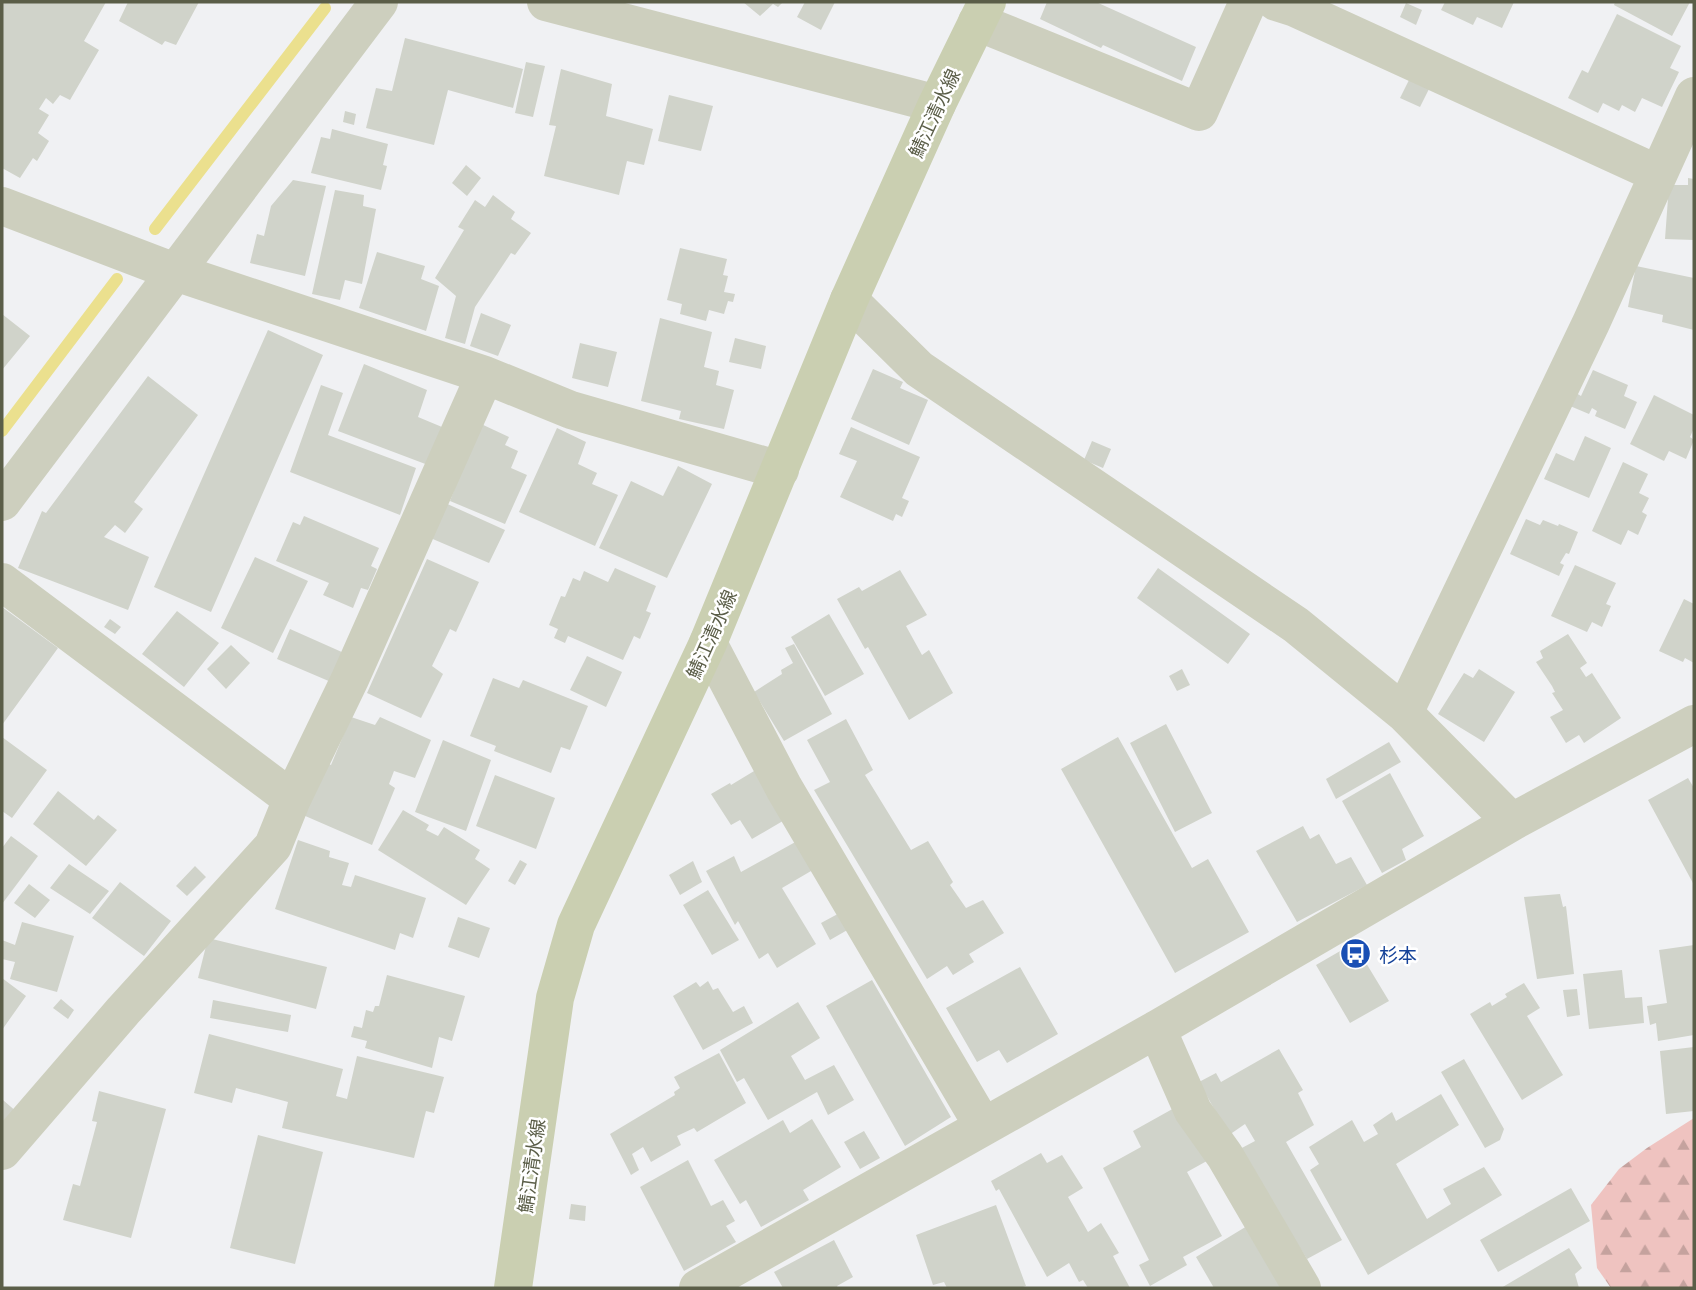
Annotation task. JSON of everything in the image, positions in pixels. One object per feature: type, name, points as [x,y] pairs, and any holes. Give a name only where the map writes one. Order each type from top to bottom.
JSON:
[{"type":"main road","name":"鯖江清水線","points":[[513,1288],[555,998],[576,925],[708,643],[849,300],[937,104],[982,12]]},
{"type":"street","points":[[2,502],[379,2]]},
{"type":"street","points":[[546,2],[937,104]]},
{"type":"street","points":[[982,12],[1199,112],[1248,2]]},
{"type":"street","points":[[1276,2],[1295,8],[1658,174]]},
{"type":"street","points":[[1404,713],[1591,323],[1694,96]]},
{"type":"street","points":[[2,206],[175,272],[485,375],[571,410],[780,470]]},
{"type":"street","points":[[849,300],[919,369],[1296,625],[1404,713],[1512,822]]},
{"type":"street","points":[[2,1151],[123,1011],[273,846],[485,375]]},
{"type":"street","points":[[2,582],[292,799]]},
{"type":"street","points":[[708,643],[784,788],[983,1126]]},
{"type":"street","points":[[698,1288],[1157,1028],[1512,822],[1694,723]]},
{"type":"street","points":[[1157,1028],[1193,1111],[1225,1156],[1303,1288]]},
{"type":"green space","points":[[1694,1118],[1694,1288],[1611,1288],[1597,1268],[1591,1205],[1619,1169]]},
{"type":"building","points":[[2,2],[106,2],[84,41],[99,50],[70,100],[60,95],[53,104],[46,98],[39,109],[49,115],[38,133],[49,141],[37,161],[33,158],[20,178],[2,168]]},
{"type":"building","points":[[128,2],[199,2],[176,45],[165,41],[162,45],[119,21]]},
{"type":"building","points":[[743,2],[783,2],[778,7],[773,4],[760,16]]},
{"type":"building","points":[[805,2],[835,2],[821,30],[797,17]]},
{"type":"building","points":[[1047,2],[1096,2],[1196,47],[1182,81],[1103,45],[1101,48],[1040,19]]},
{"type":"building","points":[[1445,2],[1514,2],[1502,28],[1477,17],[1473,25],[1441,10]]},
{"type":"building","points":[[1615,2],[1690,2],[1672,36],[1614,5]]},
{"type":"building","points":[[1406,3],[1422,10],[1416,25],[1400,17]]},
{"type":"building","points":[[1617,14],[1681,46],[1670,68],[1679,72],[1662,107],[1642,98],[1635,112],[1622,105],[1619,111],[1603,103],[1598,113],[1568,98],[1582,70],[1588,73]]},
{"type":"building","points":[[405,38],[523,69],[513,108],[448,90],[434,145],[366,128],[376,88],[392,91]]},
{"type":"building","points":[[526,62],[545,66],[533,117],[515,113]]},
{"type":"building","points":[[561,69],[612,84],[606,116],[653,129],[644,165],[627,161],[619,195],[544,176],[556,126],[549,125]]},
{"type":"building","points":[[1409,80],[1429,89],[1420,107],[1400,98]]},
{"type":"building","points":[[669,95],[713,106],[701,151],[658,141]]},
{"type":"building","points":[[345,111],[356,114],[354,125],[343,122]]},
{"type":"building","points":[[332,129],[388,144],[383,165],[387,166],[381,190],[311,173],[321,137],[330,139]]},
{"type":"building","points":[[466,165],[481,178],[467,196],[452,183]]},
{"type":"building","points":[[1688,178],[1694,179],[1694,240],[1665,239],[1669,185],[1688,185]]},
{"type":"building","points":[[293,180],[326,186],[305,276],[250,263],[257,234],[264,236],[271,206]]},
{"type":"building","points":[[335,190],[364,195],[363,206],[376,209],[362,284],[345,280],[340,300],[312,294]]},
{"type":"building","points":[[493,195],[515,212],[511,219],[531,233],[515,255],[511,253],[475,307],[465,344],[445,338],[456,296],[435,278],[464,230],[458,227],[475,200],[485,207]]},
{"type":"building","points":[[680,248],[727,259],[723,275],[728,276],[724,292],[735,294],[733,302],[728,301],[724,314],[709,310],[706,321],[680,314],[682,304],[667,300]]},
{"type":"building","points":[[377,252],[425,266],[421,279],[439,286],[426,331],[359,308]]},
{"type":"building","points":[[1636,266],[1694,278],[1694,330],[1662,322],[1663,315],[1628,307]]},
{"type":"building","points":[[481,313],[511,325],[498,356],[470,346]]},
{"type":"building","points":[[2,314],[30,336],[2,370]]},
{"type":"building","points":[[660,318],[712,332],[704,367],[719,371],[716,385],[734,390],[724,429],[679,419],[681,411],[641,401]]},
{"type":"building","points":[[268,330],[323,355],[211,612],[154,587]]},
{"type":"building","points":[[735,338],[766,346],[761,369],[729,362]]},
{"type":"building","points":[[580,343],[617,352],[608,387],[572,378]]},
{"type":"building","points":[[364,364],[427,390],[418,417],[442,427],[428,465],[338,431]]},
{"type":"building","points":[[873,369],[903,382],[900,388],[928,400],[909,445],[851,419]]},
{"type":"building","points":[[1593,370],[1628,385],[1624,396],[1637,402],[1625,429],[1595,416],[1597,411],[1592,408],[1589,414],[1570,406],[1576,393],[1581,396]]},
{"type":"building","points":[[148,376],[198,415],[134,502],[143,509],[125,533],[115,525],[104,537],[149,557],[128,610],[18,568],[42,511],[46,513]]},
{"type":"building","points":[[321,385],[343,393],[328,435],[416,468],[400,515],[290,472]]},
{"type":"building","points":[[1654,395],[1694,415],[1694,428],[1690,437],[1694,440],[1686,459],[1669,451],[1664,461],[1630,444]]},
{"type":"building","points":[[479,423],[509,437],[505,445],[518,451],[511,468],[527,475],[505,524],[450,501]]},
{"type":"building","points":[[851,427],[920,457],[902,498],[909,501],[902,517],[896,514],[893,521],[840,497],[857,461],[839,454]]},
{"type":"building","points":[[557,428],[586,442],[578,464],[597,473],[592,484],[618,495],[595,546],[519,512]]},
{"type":"building","points":[[1585,436],[1611,448],[1589,498],[1544,479],[1556,453],[1574,461]]},
{"type":"building","points":[[1092,441],[1111,449],[1103,468],[1084,460]]},
{"type":"building","points":[[1623,462],[1648,474],[1639,493],[1649,498],[1642,512],[1647,515],[1638,535],[1628,530],[1621,545],[1592,531]]},
{"type":"building","points":[[678,466],[712,484],[667,578],[599,548],[631,481],[663,496]]},
{"type":"building","points":[[443,502],[505,530],[489,563],[428,537]]},
{"type":"building","points":[[304,516],[379,548],[371,566],[377,569],[368,590],[361,588],[353,608],[323,595],[329,583],[276,561],[293,522],[300,525]]},
{"type":"building","points":[[1526,519],[1540,525],[1543,520],[1558,526],[1559,524],[1578,532],[1569,554],[1566,553],[1560,563],[1564,565],[1559,576],[1510,554]]},
{"type":"building","points":[[255,557],[308,581],[273,653],[221,628]]},
{"type":"building","points":[[427,559],[479,582],[456,632],[450,629],[432,666],[443,674],[421,718],[367,693]]},
{"type":"building","points":[[1575,565],[1616,583],[1606,604],[1611,606],[1602,627],[1592,622],[1587,632],[1551,616]]},
{"type":"building","points":[[615,568],[656,586],[646,611],[651,613],[640,639],[634,636],[623,660],[568,636],[565,643],[554,638],[558,629],[549,625],[561,596],[565,597],[573,578],[580,581],[584,571],[608,582]]},
{"type":"building","points":[[1158,568],[1250,634],[1228,664],[1137,598]]},
{"type":"building","points":[[900,570],[927,615],[906,626],[922,655],[929,650],[953,693],[909,720],[837,599],[859,587],[862,591]]},
{"type":"building","points":[[1684,599],[1694,604],[1694,663],[1685,658],[1683,662],[1659,651]]},
{"type":"building","points":[[2,607],[58,648],[2,725]]},
{"type":"building","points":[[177,611],[219,643],[184,687],[142,654]]},
{"type":"building","points":[[829,614],[864,674],[825,696],[791,637]]},
{"type":"building","points":[[110,619],[121,627],[115,634],[104,627]]},
{"type":"building","points":[[290,629],[344,653],[331,682],[277,659]]},
{"type":"building","points":[[1568,634],[1587,663],[1580,668],[1586,677],[1592,673],[1621,718],[1584,743],[1579,735],[1566,743],[1550,717],[1563,710],[1552,693],[1555,692],[1552,686],[1536,662],[1543,658],[1540,651]]},
{"type":"building","points":[[794,644],[832,714],[784,741],[754,692],[782,674],[781,670],[793,663],[785,648]]},
{"type":"building","points":[[231,645],[250,663],[226,689],[207,669]]},
{"type":"building","points":[[587,656],[622,672],[606,707],[570,690]]},
{"type":"building","points":[[1182,669],[1190,685],[1177,691],[1169,676]]},
{"type":"building","points":[[1479,669],[1515,692],[1484,742],[1438,714],[1464,673],[1473,678]]},
{"type":"building","points":[[493,678],[519,688],[523,680],[588,706],[570,750],[561,747],[551,773],[494,751],[496,746],[470,736]]},
{"type":"building","points":[[351,717],[375,725],[380,717],[431,740],[415,778],[394,771],[389,784],[395,788],[372,845],[303,815],[325,762],[331,765]]},
{"type":"building","points":[[846,719],[873,770],[865,775],[911,850],[928,841],[953,882],[950,885],[966,908],[983,900],[1004,933],[969,954],[974,962],[953,975],[947,966],[927,979],[814,790],[830,782],[807,740]]},
{"type":"building","points":[[1166,724],[1212,813],[1175,832],[1130,743]]},
{"type":"building","points":[[2,737],[47,770],[12,818],[2,811]]},
{"type":"building","points":[[1118,737],[1192,868],[1208,859],[1249,932],[1175,973],[1061,769]]},
{"type":"building","points":[[443,740],[491,760],[466,831],[415,812]]},
{"type":"building","points":[[1389,742],[1401,762],[1336,799],[1326,779]]},
{"type":"building","points":[[764,765],[793,815],[752,839],[740,820],[731,825],[711,794]]},
{"type":"building","points":[[1390,773],[1424,836],[1402,849],[1406,860],[1382,873],[1342,801]]},
{"type":"building","points":[[495,775],[555,798],[536,849],[476,826]]},
{"type":"building","points":[[1688,778],[1694,788],[1694,885],[1648,800]]},
{"type":"building","points":[[58,791],[94,820],[98,815],[117,830],[86,866],[33,824]]},
{"type":"building","points":[[403,810],[429,825],[426,830],[438,836],[444,827],[480,850],[475,859],[490,869],[466,905],[378,850]]},
{"type":"building","points":[[1303,826],[1310,839],[1319,834],[1336,864],[1351,857],[1367,885],[1297,922],[1256,851]]},
{"type":"building","points":[[808,835],[823,864],[782,888],[816,944],[777,968],[768,953],[759,959],[738,921],[735,925],[706,871],[734,856],[741,872]]},
{"type":"building","points":[[11,836],[38,856],[2,904],[2,848]]},
{"type":"building","points":[[298,840],[330,851],[329,857],[349,863],[342,885],[351,887],[355,875],[426,898],[413,938],[400,933],[395,950],[275,909]]},
{"type":"building","points":[[520,860],[527,864],[515,885],[508,881]]},
{"type":"building","points":[[693,861],[702,882],[680,895],[669,875]]},
{"type":"building","points":[[69,864],[109,891],[90,914],[50,888]]},
{"type":"building","points":[[195,866],[206,877],[187,896],[176,886]]},
{"type":"building","points":[[120,882],[171,921],[144,956],[92,918]]},
{"type":"building","points":[[29,884],[50,900],[35,918],[14,903]]},
{"type":"building","points":[[708,890],[739,940],[712,955],[683,905]]},
{"type":"building","points":[[1560,894],[1563,907],[1566,906],[1574,974],[1537,979],[1524,897]]},
{"type":"building","points":[[847,909],[856,925],[830,940],[821,923]]},
{"type":"building","points":[[458,917],[490,928],[479,958],[448,947]]},
{"type":"building","points":[[22,922],[74,936],[57,992],[10,979],[15,962],[2,959],[2,940],[15,945]]},
{"type":"building","points":[[208,938],[327,967],[316,1009],[198,978]]},
{"type":"building","points":[[1354,943],[1389,1001],[1350,1023],[1316,965]]},
{"type":"building","points":[[1694,945],[1694,1035],[1658,1041],[1656,1023],[1650,1025],[1647,1006],[1667,1003],[1659,950]]},
{"type":"building","points":[[1020,967],[1058,1034],[1007,1063],[999,1050],[977,1062],[946,1008]]},
{"type":"building","points":[[1622,970],[1625,998],[1642,997],[1644,1023],[1589,1029],[1583,974]]},
{"type":"building","points":[[387,975],[465,996],[452,1041],[439,1037],[432,1068],[365,1048],[367,1041],[351,1037],[354,1026],[362,1028],[366,1010],[373,1012],[375,1006],[379,1006]]},
{"type":"building","points":[[2,978],[26,996],[2,1030]]},
{"type":"building","points":[[872,980],[951,1117],[905,1146],[826,1006]]},
{"type":"building","points":[[708,981],[713,990],[718,988],[733,1012],[744,1006],[753,1023],[703,1050],[673,996],[696,982],[700,987]]},
{"type":"building","points":[[1524,983],[1540,1008],[1527,1016],[1563,1075],[1522,1100],[1470,1014],[1490,1002],[1492,1006],[1507,997],[1505,994]]},
{"type":"building","points":[[1577,989],[1580,1015],[1567,1017],[1563,990]]},
{"type":"building","points":[[61,999],[74,1010],[68,1019],[53,1008]]},
{"type":"building","points":[[213,1000],[291,1015],[288,1032],[210,1018]]},
{"type":"building","points":[[798,1002],[820,1038],[791,1056],[805,1080],[834,1065],[854,1100],[828,1115],[817,1092],[768,1120],[744,1078],[737,1082],[720,1050]]},
{"type":"building","points":[[209,1034],[343,1069],[336,1096],[347,1099],[357,1056],[444,1077],[434,1113],[426,1111],[414,1158],[282,1128],[288,1102],[236,1088],[232,1103],[194,1093]]},
{"type":"building","points":[[1694,1047],[1694,1111],[1666,1114],[1660,1051]]},
{"type":"building","points":[[1279,1049],[1303,1090],[1298,1093],[1314,1125],[1286,1142],[1342,1240],[1307,1259],[1238,1150],[1255,1141],[1245,1124],[1229,1135],[1199,1082],[1216,1073],[1221,1082]]},
{"type":"building","points":[[719,1053],[746,1103],[697,1132],[694,1128],[677,1136],[681,1145],[651,1162],[643,1147],[632,1154],[639,1170],[631,1175],[610,1134],[675,1095],[674,1092],[680,1088],[674,1077]]},
{"type":"building","points":[[1464,1059],[1504,1129],[1500,1140],[1485,1148],[1441,1072]]},
{"type":"building","points":[[99,1091],[166,1109],[131,1238],[63,1220],[73,1184],[80,1186],[97,1122],[92,1121]]},
{"type":"building","points":[[1441,1094],[1459,1125],[1396,1164],[1427,1219],[1451,1204],[1443,1189],[1484,1167],[1502,1195],[1368,1275],[1310,1170],[1319,1164],[1309,1147],[1352,1120],[1364,1142],[1378,1134],[1373,1125],[1392,1112],[1396,1121]]},
{"type":"building","points":[[3,1100],[18,1113],[2,1134],[2,1102]]},
{"type":"building","points":[[1185,1102],[1214,1157],[1187,1172],[1222,1236],[1183,1257],[1187,1265],[1150,1286],[1139,1265],[1149,1260],[1103,1168],[1141,1147],[1133,1131]]},
{"type":"building","points":[[812,1119],[841,1167],[803,1190],[809,1200],[761,1227],[746,1200],[740,1204],[714,1160],[783,1120],[790,1133]]},
{"type":"building","points":[[864,1131],[880,1158],[860,1169],[844,1142]]},
{"type":"building","points":[[258,1135],[323,1152],[295,1264],[230,1248]]},
{"type":"building","points":[[1041,1153],[1047,1163],[1062,1155],[1083,1188],[1068,1197],[1088,1232],[1101,1223],[1119,1253],[1113,1256],[1130,1288],[1088,1288],[1083,1280],[1079,1282],[1069,1263],[1047,1277],[999,1189],[996,1191],[991,1181]]},
{"type":"building","points":[[688,1160],[711,1206],[723,1200],[735,1221],[726,1226],[736,1242],[684,1271],[640,1187]]},
{"type":"building","points":[[1571,1188],[1590,1221],[1498,1272],[1480,1240]]},
{"type":"building","points":[[571,1204],[586,1206],[585,1221],[569,1219]]},
{"type":"building","points":[[996,1205],[1026,1286],[947,1288],[944,1282],[933,1285],[916,1235]]},
{"type":"building","points":[[1252,1223],[1286,1288],[1214,1288],[1196,1257]]},
{"type":"building","points":[[834,1240],[853,1277],[837,1286],[838,1288],[783,1288],[774,1272]]},
{"type":"building","points":[[1569,1248],[1582,1268],[1575,1274],[1579,1288],[1501,1288]]},
{"type":"waterway","points":[[155,229],[325,8]]},
{"type":"waterway","points":[[2,431],[117,279]]},
{"type":"place","name":"杉本","points":[[1356,954]]}]
